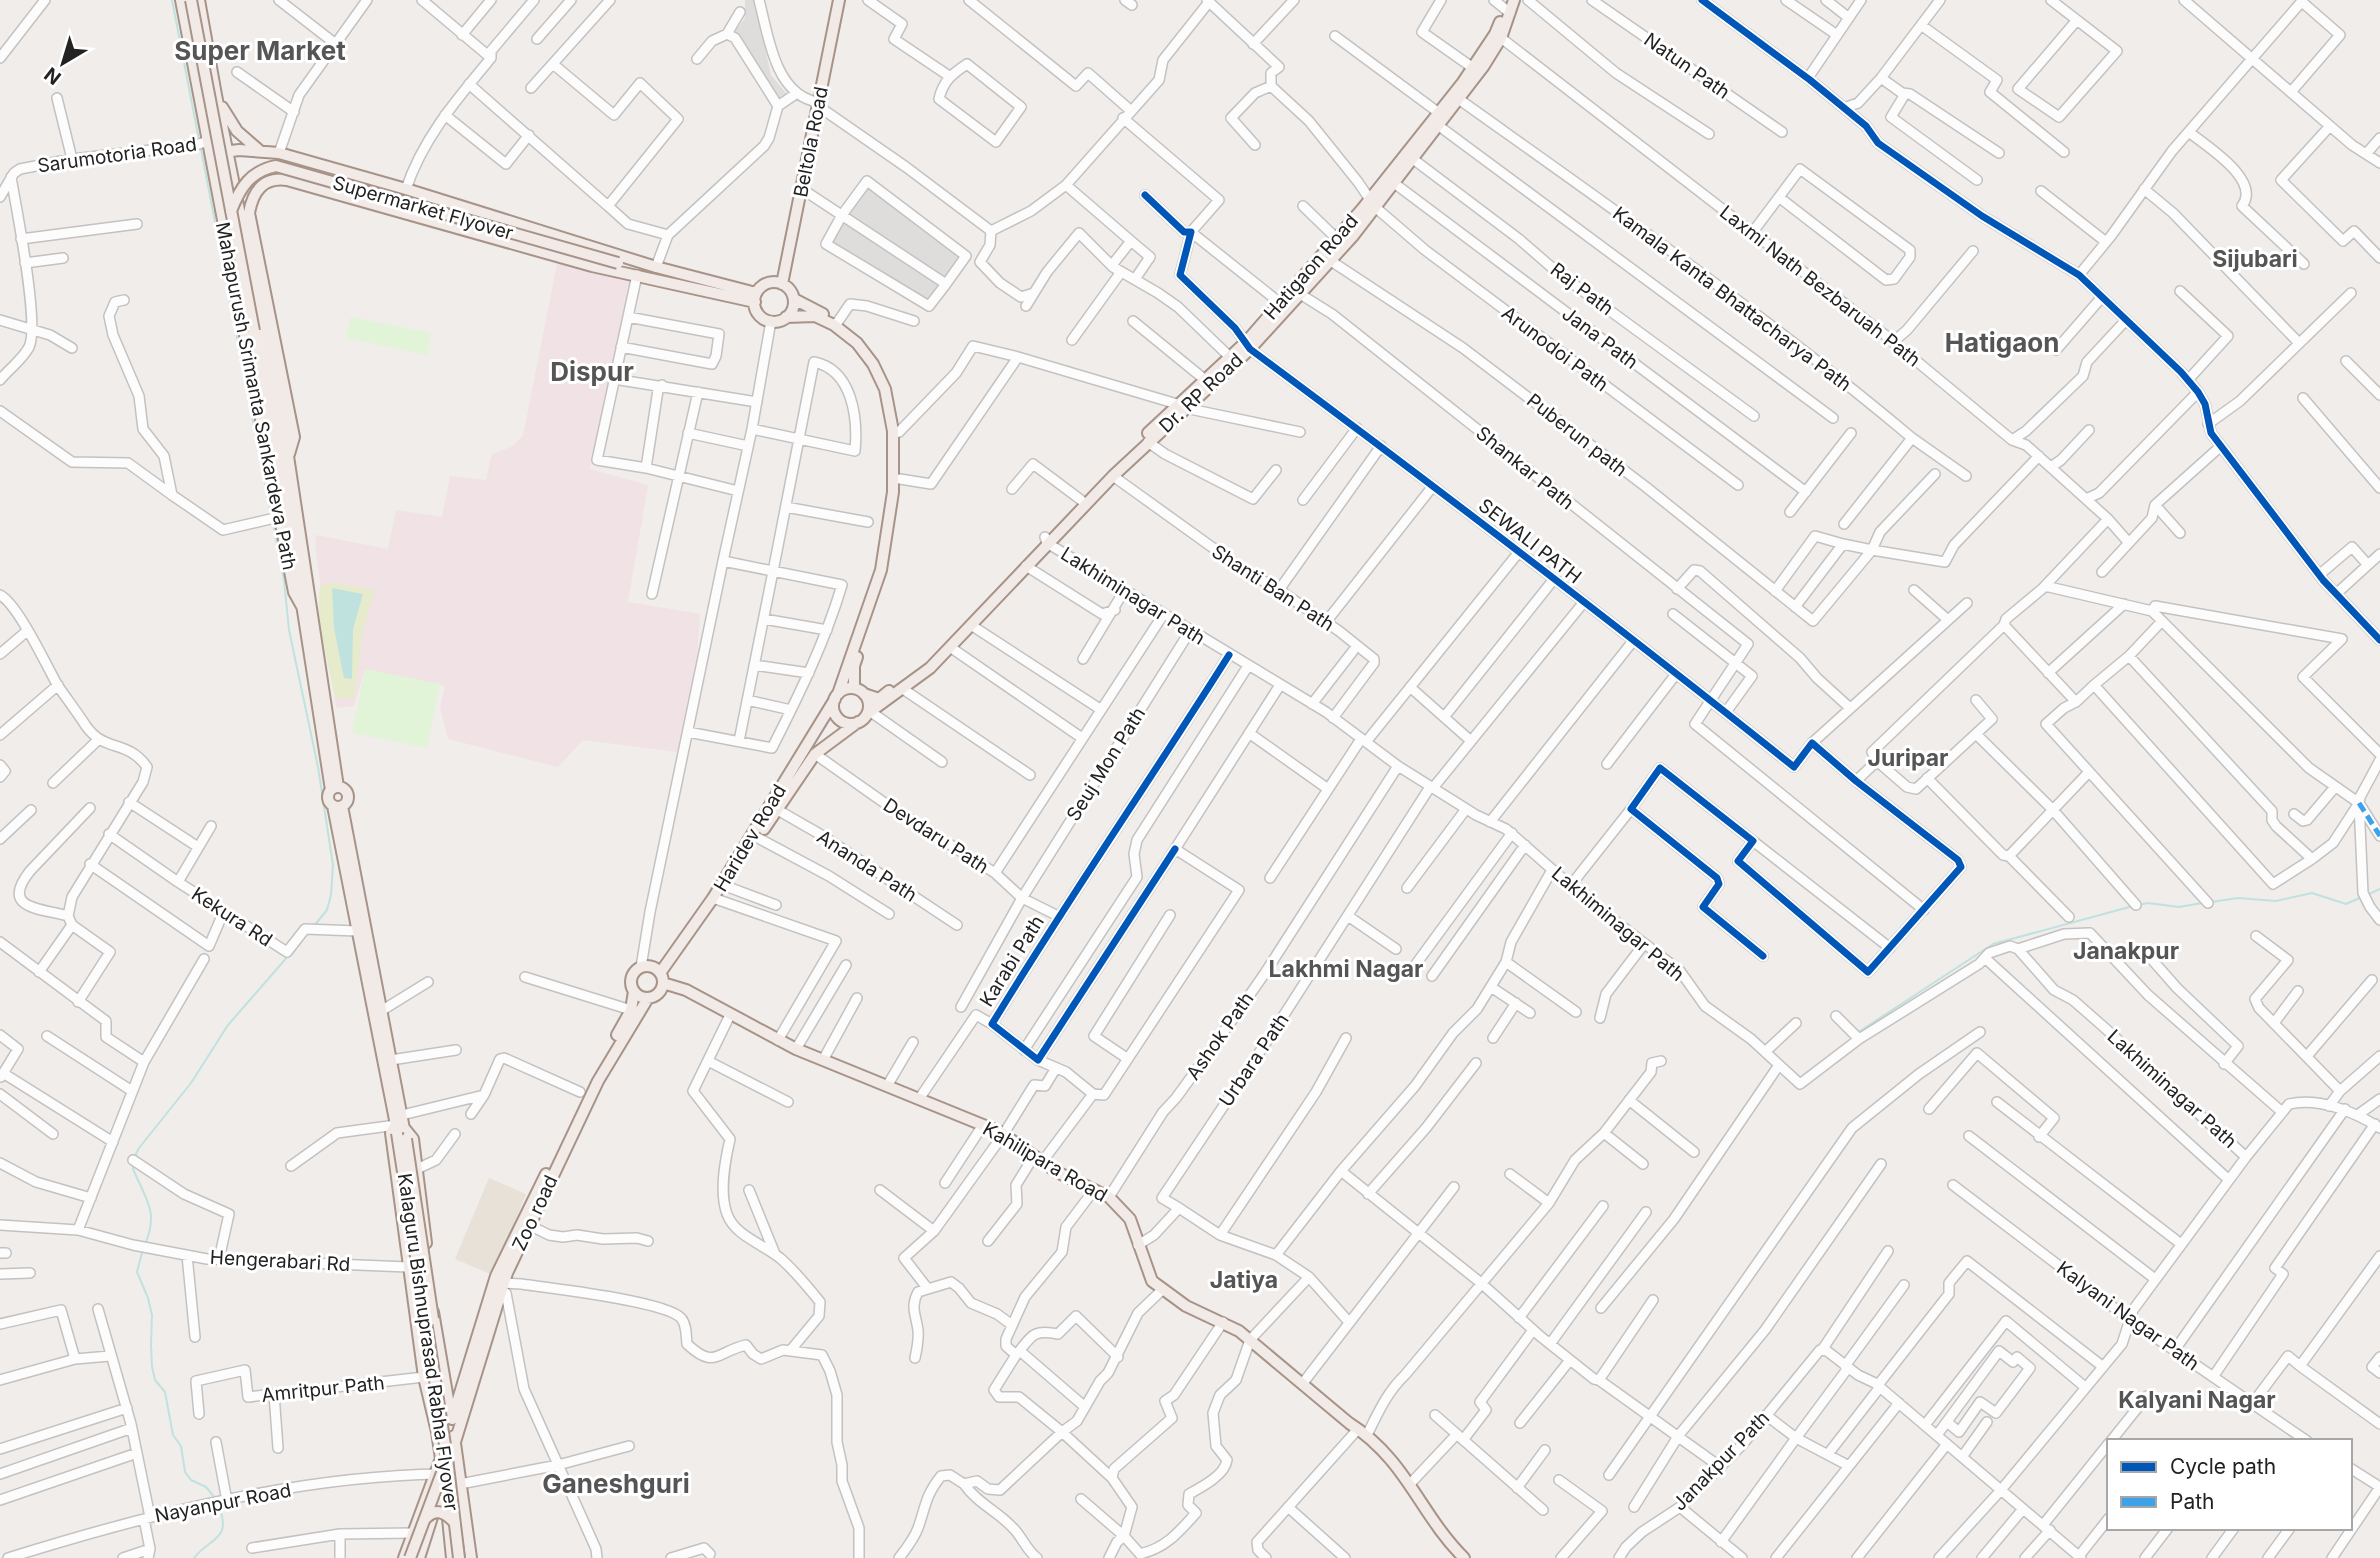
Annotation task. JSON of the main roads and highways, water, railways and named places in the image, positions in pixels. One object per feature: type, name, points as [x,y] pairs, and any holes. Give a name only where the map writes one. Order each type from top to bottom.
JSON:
[{"type":"main road","name":"Mahapurush Srimanta Sankardeva Path","points":[[181,0],[197,86],[202,143],[210,154],[224,226],[274,518],[294,592],[304,610],[335,789]]},
{"type":"main road","points":[[191,0],[304,610]]},
{"type":"main road","name":"Mahapurush Srimanta Sankardeva Path","points":[[199,0],[288,456],[335,789]]},
{"type":"main road","points":[[779,283],[833,0]]},
{"type":"main road","name":"Beltola Road","points":[[779,283],[839,0]]},
{"type":"main road","name":"Dr. RP Road","points":[[869,713],[930,668],[1026,566],[1046,540],[1331,261],[1373,203],[1394,183],[1460,100],[1498,36],[1507,7],[1514,0]]},
{"type":"main road","name":"Hatigaon Road","points":[[1248,345],[1336,238],[1373,203],[1498,36]]},
{"type":"main road","points":[[197,86],[205,87],[214,83]]},
{"type":"main road","points":[[216,95],[233,127],[260,151]]},
{"type":"main road","points":[[210,154],[228,151],[279,153],[406,189],[756,298]]},
{"type":"main road","name":"Supermarket Flyover","points":[[231,211],[237,194],[250,177],[276,166],[618,263],[635,261]]},
{"type":"main road","points":[[288,456],[294,437],[252,229],[251,204],[259,187],[264,183],[278,179],[593,265],[756,298]]},
{"type":"main road","points":[[224,226],[234,219],[242,222]]},
{"type":"main road","points":[[257,295],[263,282]]},
{"type":"main road","points":[[786,317],[793,309],[792,293],[779,283],[764,285],[756,298],[759,315],[771,321],[786,317],[815,316],[834,324],[857,343],[873,363],[885,389],[896,433]]},
{"type":"main road","points":[[794,299],[862,339],[878,359],[891,388],[900,479],[888,569],[854,666],[859,691],[869,704],[869,713],[858,723],[846,723],[834,711],[836,697],[848,688],[859,691],[879,699],[930,660],[1081,500],[1181,406],[1204,379],[1233,359]]},
{"type":"main road","name":"Haridev Road","points":[[662,978],[717,899],[836,697],[881,570],[893,492],[896,433]]},
{"type":"main road","name":"Haridev Road","points":[[717,899],[728,887],[776,809],[815,754],[858,723]]},
{"type":"main road","points":[[338,806],[347,801],[347,794],[343,789],[335,789],[328,800],[338,806],[402,1115],[401,1131]]},
{"type":"main road","points":[[338,806],[357,931],[401,1131],[413,1139],[434,1316],[455,1442],[446,1456],[426,1523],[419,1558]]},
{"type":"main road","points":[[437,1432],[452,1419],[503,1259],[589,1087],[631,1010],[634,991],[631,978],[641,967],[651,967],[662,978],[659,993],[648,998],[639,996],[634,991]]},
{"type":"main road","name":"Kahilipara Road","points":[[662,978],[796,1049],[983,1125],[1003,1135],[1057,1172],[1109,1197],[1130,1219],[1152,1281],[1186,1306],[1223,1322],[1250,1340],[1363,1432],[1391,1458],[1444,1538],[1463,1558]]},
{"type":"main road","name":"Zoo road","points":[[455,1442],[502,1287],[598,1081],[648,998]]},
{"type":"main road","points":[[401,1131],[391,1133],[424,1377],[437,1432],[460,1484],[468,1536],[468,1558]]},
{"type":"main road","name":"Kalaguru Bishnuprasad Rabha Flyover","points":[[401,1131],[446,1456],[451,1531],[459,1558]]},
{"type":"main road","name":"Kalaguru Bishnuprasad Rabha Flyover","points":[[401,1131],[468,1558]]},
{"type":"main road","points":[[446,1388],[452,1393],[460,1393]]},
{"type":"main road","points":[[426,1523],[446,1456],[455,1442]]},
{"type":"main road","points":[[441,1476],[451,1531],[452,1558]]},
{"type":"main road","points":[[404,1558],[441,1476]]},
{"type":"main road","points":[[411,1558],[430,1514],[438,1511],[446,1514],[451,1531]]},
{"type":"main road","points":[[451,1531],[468,1536]]},
{"type":"water","points":[[332,588],[363,594],[353,629],[352,679],[344,678],[334,628]]},
{"type":"waterway","points":[[172,0],[199,140]]},
{"type":"waterway","points":[[201,149],[271,515]]},
{"type":"waterway","points":[[273,523],[284,580],[289,630],[318,767],[333,865],[327,910],[313,927]]},
{"type":"waterway","points":[[2367,895],[2380,889]]},
{"type":"waterway","points":[[2211,902],[2238,898],[2276,901],[2312,893],[2346,904],[2362,897]]},
{"type":"waterway","points":[[2138,905],[2148,903],[2179,907],[2202,903]]},
{"type":"waterway","points":[[1860,1031],[1993,944],[2133,906]]},
{"type":"waterway","points":[[135,1156],[191,1083],[228,1025],[289,955]]},
{"type":"waterway","points":[[133,1164],[151,1214],[145,1244]]},
{"type":"waterway","points":[[143,1249],[137,1272],[152,1315],[152,1367],[155,1380],[165,1392],[173,1435],[181,1446],[185,1472],[191,1480],[206,1487],[215,1498]]},
{"type":"waterway","points":[[194,1558],[221,1532],[223,1526],[219,1506]]},
{"type":"district","name":"Super Market","points":[[260,50]]},
{"type":"district","name":"Sijubari","points":[[2255,259]]},
{"type":"district","name":"Hatigaon","points":[[2002,342]]},
{"type":"district","name":"Dispur","points":[[592,371]]},
{"type":"district","name":"Juripar","points":[[1908,758]]},
{"type":"district","name":"Janakpur","points":[[2126,951]]},
{"type":"district","name":"Lakhmi Nagar","points":[[1346,969]]},
{"type":"district","name":"Jatiya","points":[[1244,1280]]},
{"type":"district","name":"Kalyani Nagar","points":[[2197,1400]]},
{"type":"district","name":"Ganeshguri","points":[[616,1483]]}]
